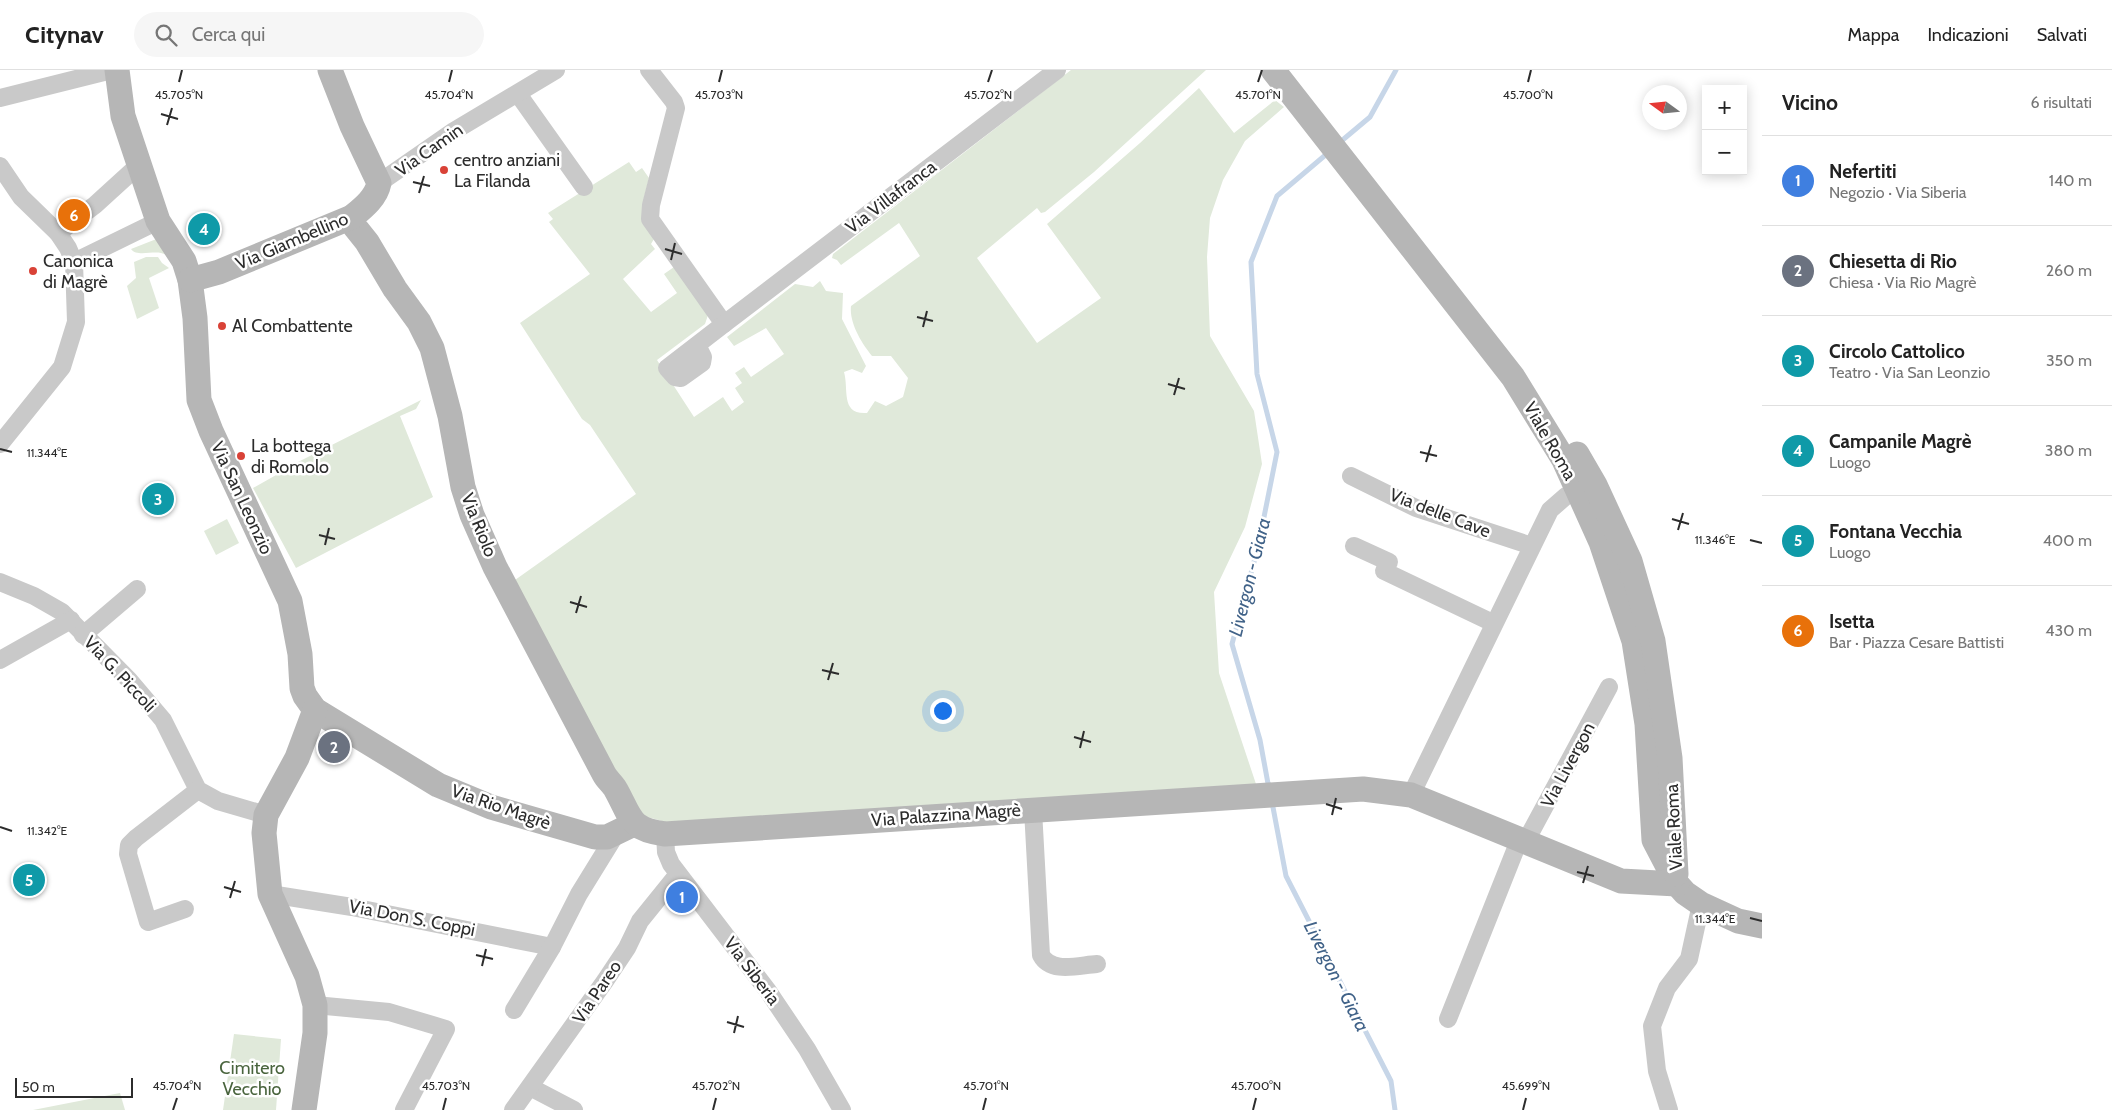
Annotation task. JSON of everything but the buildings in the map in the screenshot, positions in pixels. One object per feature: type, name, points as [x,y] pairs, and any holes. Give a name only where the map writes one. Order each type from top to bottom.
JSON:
[{"type":"street","points":[[0,98],[112,70]]},
{"type":"street","name":"Via San Leonzio","points":[[117,70],[123,116],[158,221],[184,261],[190,280],[195,318],[199,400],[206,422],[290,601],[300,654],[302,688],[315,710]]},
{"type":"street","points":[[330,70],[352,126],[379,183]]},
{"type":"street","name":"Via Camin","points":[[379,183],[454,131],[556,70]]},
{"type":"street","points":[[649,70],[674,102],[676,108],[650,205],[650,219],[724,324]]},
{"type":"street","name":"Via Villafranca","points":[[697,345],[1057,70]]},
{"type":"street","name":"Viale Roma","points":[[1273,70],[1315,111],[1355,159],[1414,236],[1513,377],[1564,460],[1601,542],[1634,641],[1647,724],[1654,840],[1677,884]]},
{"type":"street","name":"Viale Roma","points":[[1292,70],[1315,111]]},
{"type":"street","points":[[518,94],[584,187]]},
{"type":"street","points":[[58,232],[95,205],[140,164]]},
{"type":"street","points":[[0,166],[27,204],[58,232],[74,262],[76,322],[62,367],[0,444]]},
{"type":"street","name":"Via Giambellino","points":[[190,280],[219,272],[352,217],[373,196],[379,183]]},
{"type":"street","name":"Via Riolo","points":[[352,217],[355,227],[367,242],[395,289],[419,322],[432,348],[450,416],[463,487],[472,515],[496,566],[604,774],[614,787],[625,829]]},
{"type":"street","points":[[74,262],[158,221]]},
{"type":"street","name":"Viale Roma","points":[[1414,236],[1516,355],[1553,412],[1595,485],[1630,560],[1652,641],[1669,748],[1677,884]]},
{"type":"street","name":"Via delle Cave","points":[[1351,476],[1416,508],[1532,546]]},
{"type":"street","points":[[1411,795],[1532,546],[1555,505],[1566,496],[1579,493]]},
{"type":"street","points":[[1354,546],[1389,562],[1384,571],[1494,623]]},
{"type":"street","name":"Via G. Piccoli","points":[[0,582],[53,606],[71,620],[83,635],[129,680],[163,720],[198,790]]},
{"type":"street","points":[[83,635],[137,589]]},
{"type":"street","points":[[0,660],[71,620]]},
{"type":"street","name":"Via Livergon","points":[[1448,1019],[1523,840],[1609,688]]},
{"type":"street","points":[[304,1110],[316,1005],[307,976],[270,894],[264,833],[266,815],[297,758],[315,710]]},
{"type":"street","name":"Via Rio Magrè","points":[[315,710],[438,785],[491,807],[595,837],[607,837],[625,829]]},
{"type":"street","name":"Via Palazzina Magrè","points":[[625,829],[665,834],[1363,789],[1411,795],[1622,881],[1677,884]]},
{"type":"street","points":[[185,909],[148,922],[128,854],[129,845],[198,790],[218,801],[266,815]]},
{"type":"street","points":[[1033,810],[1041,955],[1044,961],[1057,967],[1097,964]]},
{"type":"street","points":[[514,1010],[552,947],[579,894],[625,829]]},
{"type":"street","name":"Via Siberia","points":[[665,834],[666,852],[670,864],[768,991],[807,1049],[834,1106]]},
{"type":"street","name":"Via Pareo","points":[[513,1110],[627,948],[640,921],[678,874]]},
{"type":"street","points":[[1677,884],[1701,904],[1738,921],[1762,926]]},
{"type":"street","name":"Via Don S. Coppi","points":[[270,894],[352,907],[552,947]]},
{"type":"street","points":[[1669,1110],[1657,1071],[1652,1026],[1667,988],[1689,959],[1701,904]]},
{"type":"street","points":[[316,1005],[389,1012],[446,1029],[404,1110]]},
{"type":"street","points":[[530,1087],[574,1110]]},
{"type":"green space","points":[[1071,70],[1206,70],[1094,172],[1045,212],[1041,213],[1037,208],[977,258],[1037,343],[1101,298],[1047,224],[1140,143],[1199,88],[1234,133],[1275,100],[1284,107],[1245,141],[1223,180],[1210,218],[1207,257],[1210,336],[1254,411],[1262,464],[1245,527],[1214,592],[1219,673],[1258,790],[669,823],[644,816],[635,809],[515,580],[636,494],[590,425],[582,419],[520,323],[590,274],[549,222],[553,219],[548,213],[629,162],[636,172],[642,168],[649,178],[642,206],[654,239],[651,244],[655,249],[623,279],[651,312],[677,293],[664,274],[674,267],[708,315],[705,324],[657,360],[694,417],[723,397],[732,411],[744,402],[735,388],[742,383],[735,373],[744,367],[751,377],[784,354],[766,328],[734,346],[727,337],[795,284],[813,287],[820,281],[826,291],[843,293],[842,319],[866,366],[862,373],[852,369],[844,372],[847,400],[853,410],[858,413],[867,413],[875,401],[886,406],[903,397],[908,378],[891,356],[872,356],[864,346],[854,326],[851,306],[920,256],[899,223],[841,265],[832,258],[833,254]]},
{"type":"green space","points":[[159,238],[180,262],[161,253],[137,253],[131,249]]},
{"type":"green space","points":[[146,257],[158,257],[169,268],[149,278],[159,308],[137,319],[127,286],[136,278],[134,262]]},
{"type":"green space","points":[[421,400],[416,409],[400,416],[433,497],[296,568],[253,488],[285,470],[287,473],[300,466],[298,462]]},
{"type":"green space","points":[[227,519],[239,543],[216,555],[204,531]]},
{"type":"green space","name":"Cimitero Vecchio","points":[[234,1034],[281,1039],[276,1110],[223,1110]]},
{"type":"green space","points":[[120,1093],[125,1110],[33,1110]]},
{"type":"waterway","name":"Livergon - Giara","points":[[1339,143],[1370,117],[1396,70]]},
{"type":"waterway","name":"Livergon - Giara","points":[[1269,789],[1260,740],[1232,644],[1258,547],[1277,452],[1257,374],[1251,262],[1277,196],[1329,152]]},
{"type":"waterway","name":"Livergon - Giara","points":[[1272,802],[1286,876],[1391,1081],[1395,1110]]},
{"type":"place","name":"centro anziani La Filanda","points":[[444,170]]},
{"type":"place","name":"Isetta","points":[[74,215]]},
{"type":"place","name":"Campanile Magrè","points":[[204,229]]},
{"type":"place","name":"Canonica di Magrè","points":[[33,271]]},
{"type":"place","name":"Al Combattente","points":[[222,326]]},
{"type":"place","name":"La bottega di Romolo","points":[[241,456]]},
{"type":"place","name":"Circolo Cattolico","points":[[158,499]]},
{"type":"place","name":"Chiesetta di Rio","points":[[334,747]]},
{"type":"place","name":"Fontana Vecchia","points":[[29,880]]},
{"type":"place","name":"Nefertiti","points":[[682,897]]}]
